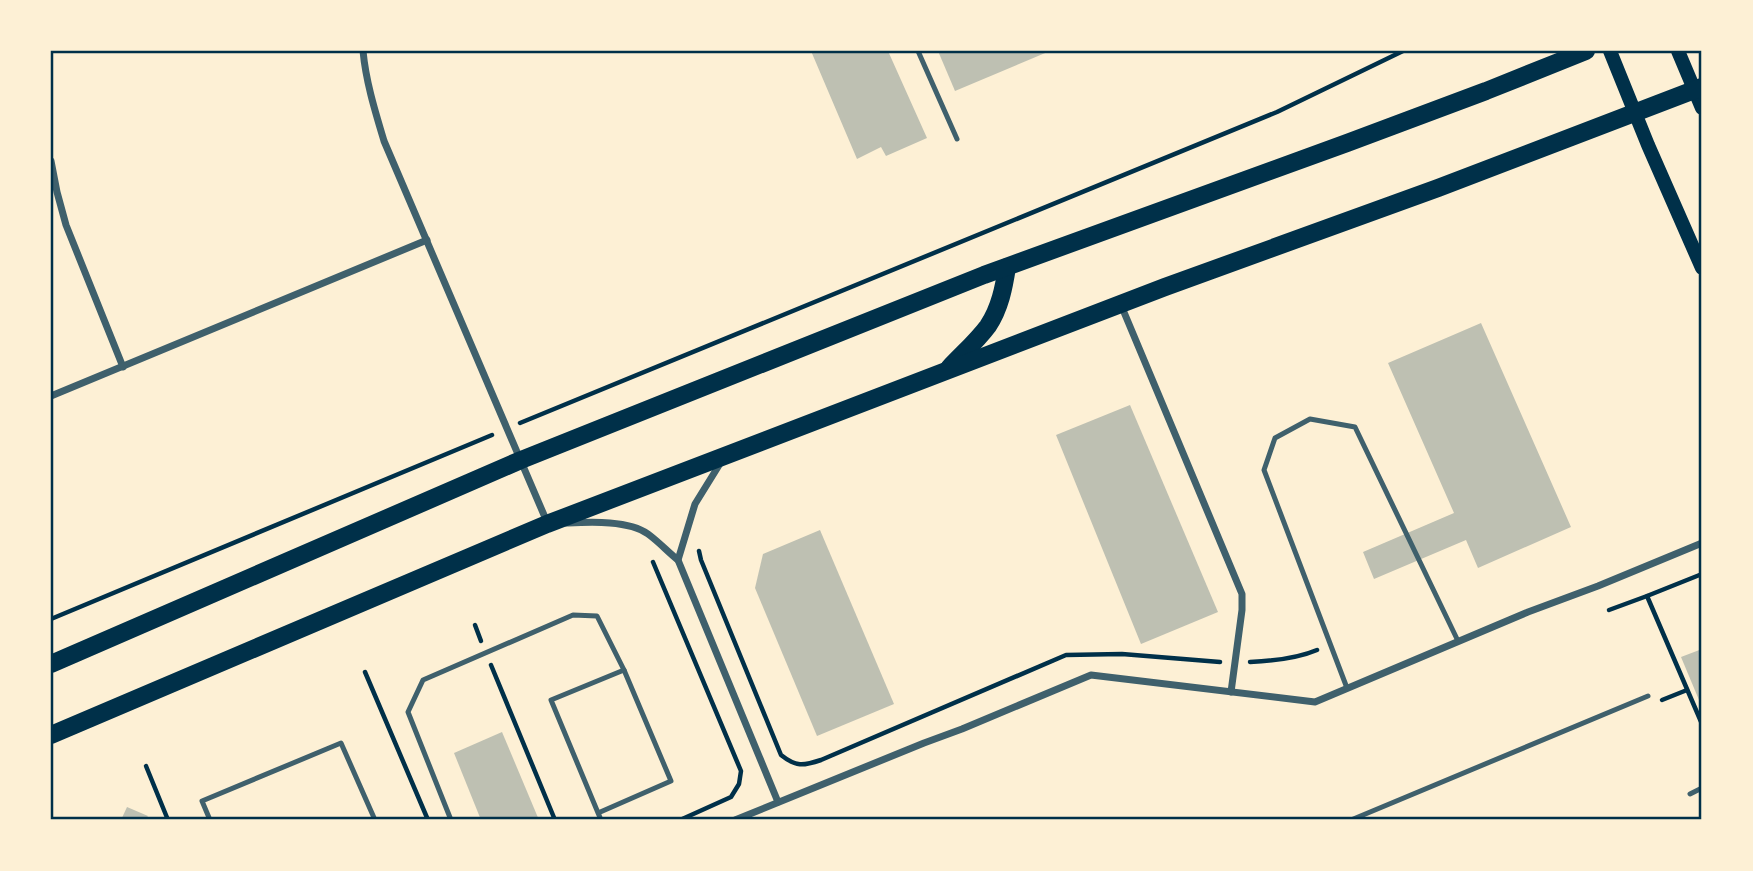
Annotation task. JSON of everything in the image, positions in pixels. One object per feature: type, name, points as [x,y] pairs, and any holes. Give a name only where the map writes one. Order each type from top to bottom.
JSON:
[{"type":"main road","points":[[51,664],[521,460],[1007,267],[1586,51]]},
{"type":"main road","points":[[1610,51],[1702,268]]},
{"type":"main road","points":[[1678,51],[1698,88],[1702,108]]},
{"type":"main road","points":[[51,736],[547,524],[1120,304],[1438,188],[1698,88]]},
{"type":"main road","points":[[947,370],[988,326],[998,307],[1007,267]]},
{"type":"street","points":[[363,51],[384,141],[547,524],[591,522],[635,527],[649,535],[678,560],[778,802]]},
{"type":"street","points":[[51,161],[66,225],[122,367]]},
{"type":"street","points":[[51,396],[427,240]]},
{"type":"street","points":[[1120,304],[1242,594],[1231,692]]},
{"type":"street","points":[[678,560],[695,504],[723,457]]},
{"type":"street","points":[[735,820],[1091,675],[1315,702],[1702,543]]},
{"type":"lane","points":[[918,51],[957,139]]},
{"type":"lane","points":[[1348,688],[1264,470],[1275,438],[1310,419],[1355,427],[1458,641]]},
{"type":"lane","points":[[451,820],[408,712],[423,680],[573,615],[597,617],[624,670],[671,781],[598,813]]},
{"type":"lane","points":[[601,820],[551,700],[624,670]]},
{"type":"lane","points":[[1351,820],[1648,696]]},
{"type":"lane","points":[[211,820],[202,801],[341,743],[375,820]]},
{"type":"lane","points":[[1689,794],[1702,788]]},
{"type":"path","points":[[51,619],[1266,117],[1403,51]]},
{"type":"path","points":[[698,548],[781,755],[792,763],[806,765],[821,760],[1066,655],[1122,654],[1216,663],[1262,662],[1305,655],[1330,644]]},
{"type":"path","points":[[645,555],[654,563],[741,771],[739,784],[731,797],[680,820]]},
{"type":"path","points":[[1609,610],[1702,574]]},
{"type":"path","points":[[1647,596],[1702,724]]},
{"type":"path","points":[[475,625],[555,820]]},
{"type":"path","points":[[365,672],[428,820]]},
{"type":"path","points":[[1651,705],[1687,690]]},
{"type":"path","points":[[146,766],[168,820]]},
{"type":"building","points":[[811,51],[888,51],[927,138],[886,156],[881,147],[857,159]]},
{"type":"building","points":[[938,51],[1050,51],[955,91]]},
{"type":"building","points":[[1481,323],[1571,527],[1478,568],[1466,540],[1374,579],[1363,552],[1454,513],[1388,363]]},
{"type":"building","points":[[1130,405],[1218,612],[1141,644],[1056,435]]},
{"type":"building","points":[[820,530],[894,704],[817,736],[755,588],[763,554]]},
{"type":"building","points":[[1702,649],[1702,698],[1699,700],[1681,657]]},
{"type":"building","points":[[502,732],[539,820],[481,820],[454,753]]},
{"type":"building","points":[[127,807],[148,816],[145,820],[121,820]]}]
